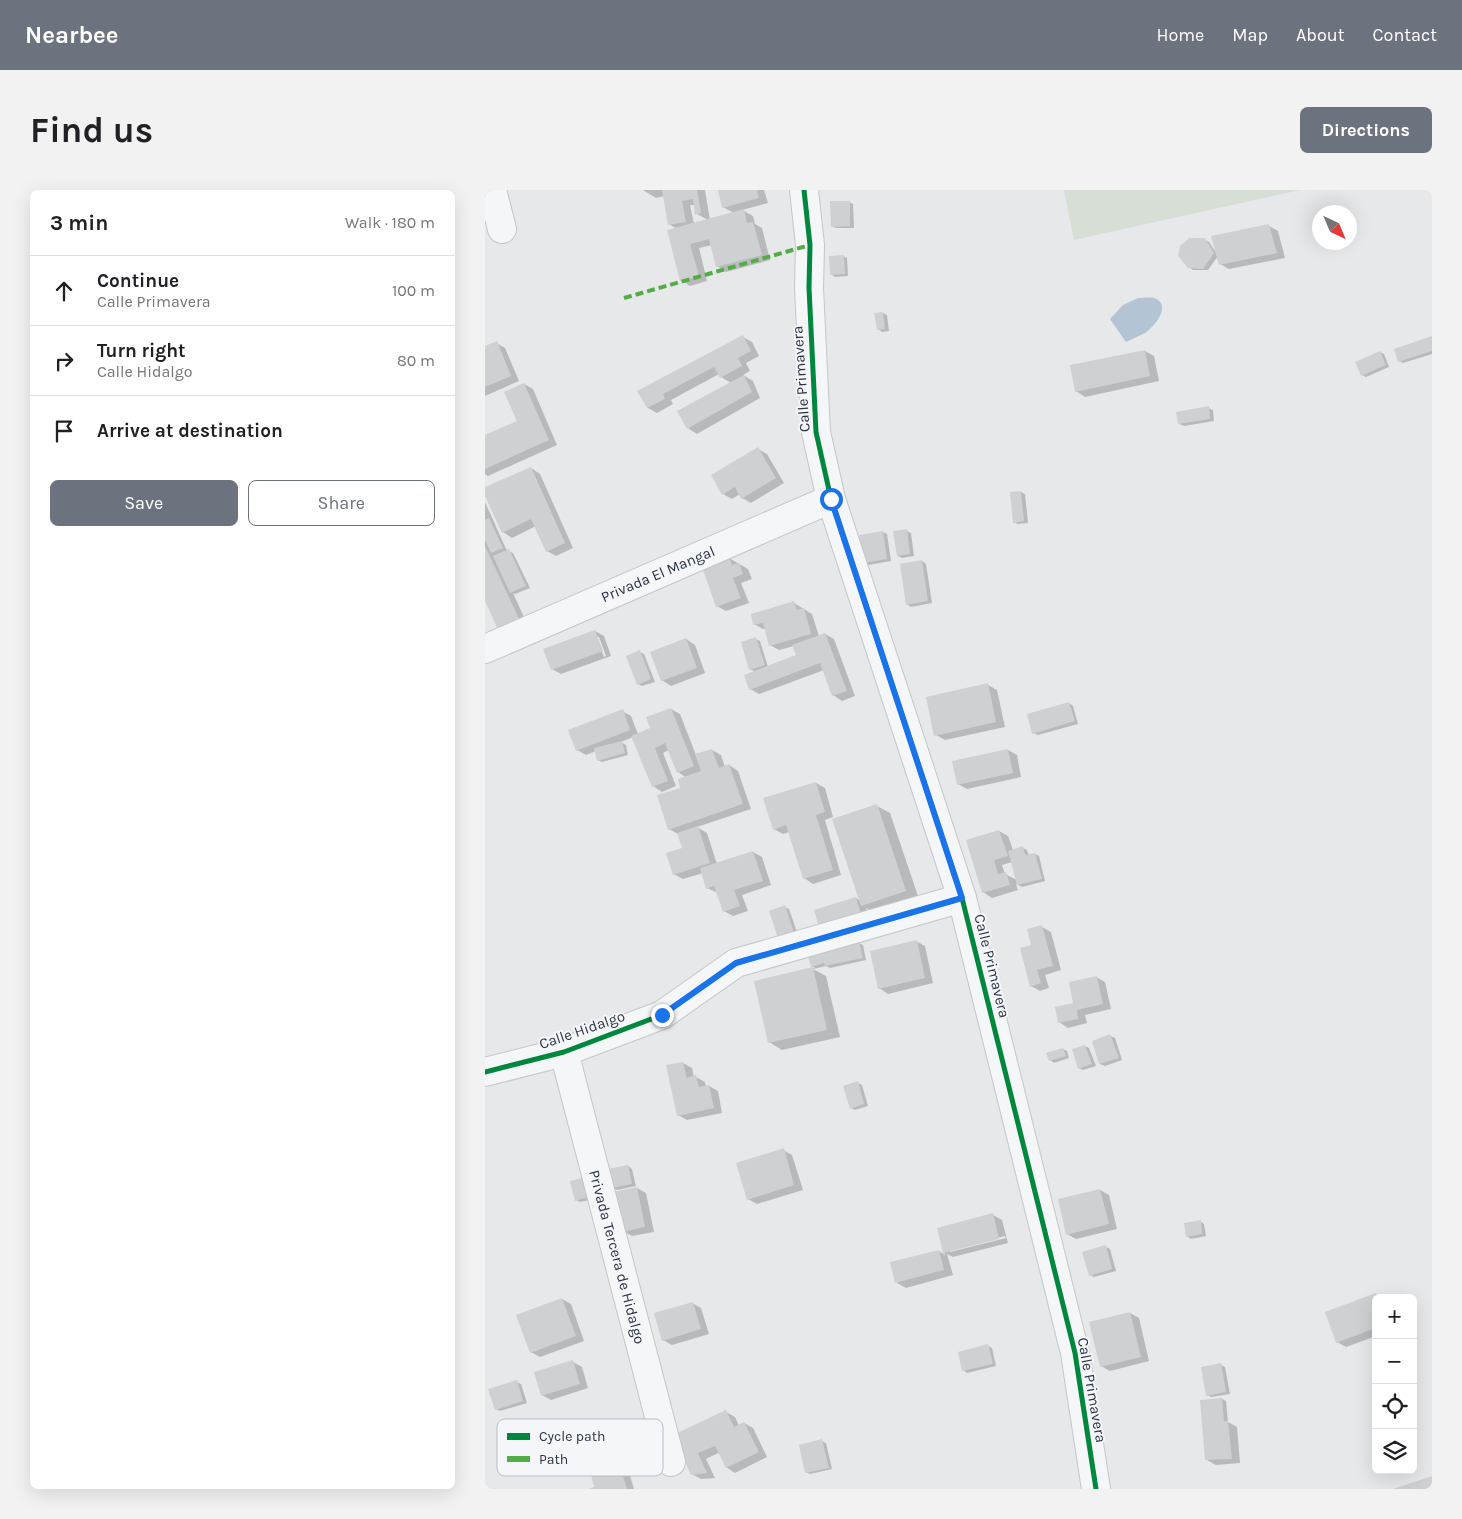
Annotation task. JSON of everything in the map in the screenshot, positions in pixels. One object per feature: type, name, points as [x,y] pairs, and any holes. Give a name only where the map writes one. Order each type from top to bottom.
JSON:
[{"type":"street","points":[[492,190],[502,228]]},
{"type":"street","name":"Calle Primavera","points":[[804,190],[810,245],[809,288],[816,432],[831,499],[962,898],[1075,1352],[1096,1489]]},
{"type":"street","name":"Privada El Mangal","points":[[485,650],[831,499]]},
{"type":"street","name":"Calle Hidalgo","points":[[485,1072],[564,1052],[662,1015],[736,963],[962,898]]},
{"type":"street","name":"Privada Tercera de Hidalgo","points":[[564,1052],[660,1419]]},
{"type":"street","name":"Privada Tercera de Hidalgo","points":[[663,1431],[671,1462]]},
{"type":"shaded area","points":[[1064,190],[1300,190],[1074,240]]},
{"type":"water","points":[[1138,298],[1154,298],[1159,301],[1162,311],[1157,321],[1149,330],[1126,342],[1110,319],[1123,305]]},
{"type":"building","points":[[662,190],[697,190],[701,213],[695,215],[693,199],[682,201],[686,222],[668,225]]},
{"type":"building","points":[[718,190],[757,190],[759,198],[722,208]]},
{"type":"building","points":[[830,201],[850,201],[850,226],[831,227]]},
{"type":"building","points":[[744,209],[747,223],[753,222],[762,255],[716,267],[709,239],[690,244],[699,276],[680,281],[667,230]]},
{"type":"building","points":[[1269,224],[1277,253],[1219,265],[1211,236]]},
{"type":"building","points":[[1189,238],[1205,238],[1214,253],[1203,269],[1188,268],[1178,256],[1180,246]]},
{"type":"building","points":[[844,255],[845,274],[830,275],[829,256]]},
{"type":"building","points":[[883,312],[885,329],[877,330],[874,313]]},
{"type":"building","points":[[743,335],[751,351],[738,358],[742,366],[720,378],[714,367],[663,394],[665,399],[647,408],[637,391]]},
{"type":"building","points":[[1432,336],[1432,351],[1398,362],[1394,349]]},
{"type":"building","points":[[497,341],[511,376],[485,387],[485,346]]},
{"type":"building","points":[[1145,350],[1150,376],[1075,392],[1070,365]]},
{"type":"building","points":[[1380,351],[1386,365],[1361,376],[1355,362]]},
{"type":"building","points":[[744,375],[752,392],[687,429],[677,411]]},
{"type":"building","points":[[524,383],[549,440],[485,469],[485,435],[517,421],[504,392]]},
{"type":"building","points":[[1209,406],[1210,419],[1178,424],[1176,412]]},
{"type":"building","points":[[758,447],[776,478],[741,499],[735,487],[722,495],[711,475]]},
{"type":"building","points":[[531,467],[565,543],[546,552],[531,519],[502,533],[485,496],[485,487]]},
{"type":"building","points":[[1021,491],[1024,521],[1013,523],[1010,492]]},
{"type":"building","points":[[489,518],[503,548],[491,553],[485,540],[485,520]]},
{"type":"building","points":[[907,529],[910,554],[897,556],[893,531]]},
{"type":"building","points":[[883,531],[887,559],[863,563],[859,535]]},
{"type":"building","points":[[485,546],[521,623],[499,632],[485,601]]},
{"type":"building","points":[[509,549],[526,586],[510,593],[493,556]]},
{"type":"building","points":[[729,557],[732,565],[739,563],[743,574],[733,578],[741,598],[716,607],[702,567]]},
{"type":"building","points":[[922,560],[928,601],[906,605],[900,564]]},
{"type":"building","points":[[794,601],[797,610],[804,608],[811,634],[769,646],[763,623],[753,625],[751,614]]},
{"type":"building","points":[[595,630],[603,651],[551,670],[543,649]]},
{"type":"building","points":[[825,633],[847,691],[832,696],[820,663],[749,690],[744,675],[796,655],[792,645]]},
{"type":"building","points":[[756,637],[765,665],[749,670],[741,642]]},
{"type":"building","points":[[686,638],[697,668],[661,681],[650,652]]},
{"type":"building","points":[[640,650],[651,679],[637,685],[626,656]]},
{"type":"building","points":[[988,683],[996,722],[934,736],[926,697]]},
{"type":"building","points":[[1069,702],[1075,721],[1032,734],[1027,714]]},
{"type":"building","points":[[671,708],[694,766],[677,773],[665,743],[655,748],[668,781],[652,787],[631,736],[650,728],[646,717]]},
{"type":"building","points":[[623,709],[630,730],[576,751],[568,730]]},
{"type":"building","points":[[622,741],[625,753],[597,761],[594,748]]},
{"type":"building","points":[[712,749],[719,768],[729,764],[743,804],[668,830],[657,795],[680,788],[678,779],[701,771],[695,754]]},
{"type":"building","points":[[1008,749],[1013,773],[957,785],[952,761]]},
{"type":"building","points":[[816,782],[825,812],[816,815],[833,870],[803,879],[786,825],[773,830],[763,798]]},
{"type":"building","points":[[877,804],[906,891],[861,906],[832,819]]},
{"type":"building","points":[[698,826],[710,863],[673,875],[666,853],[682,848],[677,833]]},
{"type":"building","points":[[999,830],[1008,856],[994,860],[998,874],[1006,872],[1010,885],[982,893],[966,840]]},
{"type":"building","points":[[1023,846],[1025,855],[1035,853],[1042,879],[1017,885],[1008,851]]},
{"type":"building","points":[[753,851],[763,881],[734,890],[740,906],[723,912],[714,886],[706,889],[700,868]]},
{"type":"building","points":[[856,897],[864,925],[822,937],[814,910]]},
{"type":"building","points":[[785,905],[795,936],[779,941],[769,911]]},
{"type":"building","points":[[1042,925],[1053,966],[1037,970],[1041,983],[1030,987],[1020,948],[1031,945],[1027,929]]},
{"type":"building","points":[[917,940],[925,978],[878,989],[870,951]]},
{"type":"building","points":[[859,941],[863,958],[825,966],[824,963],[811,967],[807,953]]},
{"type":"building","points":[[813,967],[827,1030],[768,1043],[754,981]]},
{"type":"building","points":[[1097,976],[1103,1004],[1077,1010],[1078,1019],[1058,1023],[1055,1007],[1073,1003],[1069,982]]},
{"type":"building","points":[[1110,1034],[1119,1058],[1099,1064],[1092,1041]]},
{"type":"building","points":[[1085,1045],[1092,1064],[1078,1069],[1072,1049]]},
{"type":"building","points":[[1063,1048],[1066,1056],[1049,1061],[1046,1053]]},
{"type":"building","points":[[683,1062],[687,1078],[696,1075],[699,1087],[709,1085],[714,1108],[677,1116],[666,1065]]},
{"type":"building","points":[[858,1081],[864,1104],[850,1109],[843,1086]]},
{"type":"building","points":[[784,1148],[794,1185],[747,1200],[736,1163]]},
{"type":"building","points":[[628,1165],[632,1184],[612,1188],[608,1169]]},
{"type":"building","points":[[586,1177],[591,1196],[575,1201],[570,1181]]},
{"type":"building","points":[[637,1187],[645,1227],[622,1232],[613,1192]]},
{"type":"building","points":[[1100,1189],[1109,1224],[1066,1235],[1058,1199]]},
{"type":"building","points":[[993,1213],[999,1239],[943,1253],[937,1228]]},
{"type":"building","points":[[1201,1220],[1202,1234],[1186,1237],[1184,1223]]},
{"type":"building","points":[[1106,1245],[1112,1269],[1089,1276],[1082,1252]]},
{"type":"building","points":[[939,1250],[944,1270],[895,1283],[890,1262]]},
{"type":"building","points":[[1372,1294],[1372,1330],[1336,1343],[1325,1312]]},
{"type":"building","points":[[562,1298],[576,1336],[530,1353],[516,1315]]},
{"type":"building","points":[[693,1302],[701,1329],[662,1341],[654,1313]]},
{"type":"building","points":[[1130,1312],[1141,1357],[1100,1367],[1089,1322]]},
{"type":"building","points":[[988,1344],[993,1364],[962,1371],[958,1352]]},
{"type":"building","points":[[573,1360],[580,1384],[541,1396],[534,1372]]},
{"type":"building","points":[[1221,1363],[1226,1392],[1206,1396],[1201,1367]]},
{"type":"building","points":[[517,1380],[523,1401],[495,1410],[488,1389]]},
{"type":"building","points":[[1222,1398],[1224,1421],[1228,1421],[1232,1459],[1205,1460],[1200,1400]]},
{"type":"building","points":[[726,1410],[734,1427],[744,1422],[759,1452],[726,1468],[715,1446],[698,1453],[707,1473],[691,1475],[673,1435]]},
{"type":"building","points":[[822,1439],[829,1468],[805,1473],[799,1445]]},
{"type":"building","points":[[591,1476],[623,1476],[627,1489],[588,1489],[594,1487]]},
{"type":"building","points":[[1432,1476],[1432,1489],[1393,1489]]},
{"type":"marked path","points":[[624,298],[810,245]]},
{"type":"cycle path","points":[[804,190],[810,245],[809,288],[816,432],[831,499],[962,898],[1075,1353],[1096,1489]]},
{"type":"cycle path","points":[[485,1072],[564,1052],[662,1015],[736,963],[962,898]]},
{"type":"route","points":[[662,1015],[736,963],[962,898],[831,499]]}]
